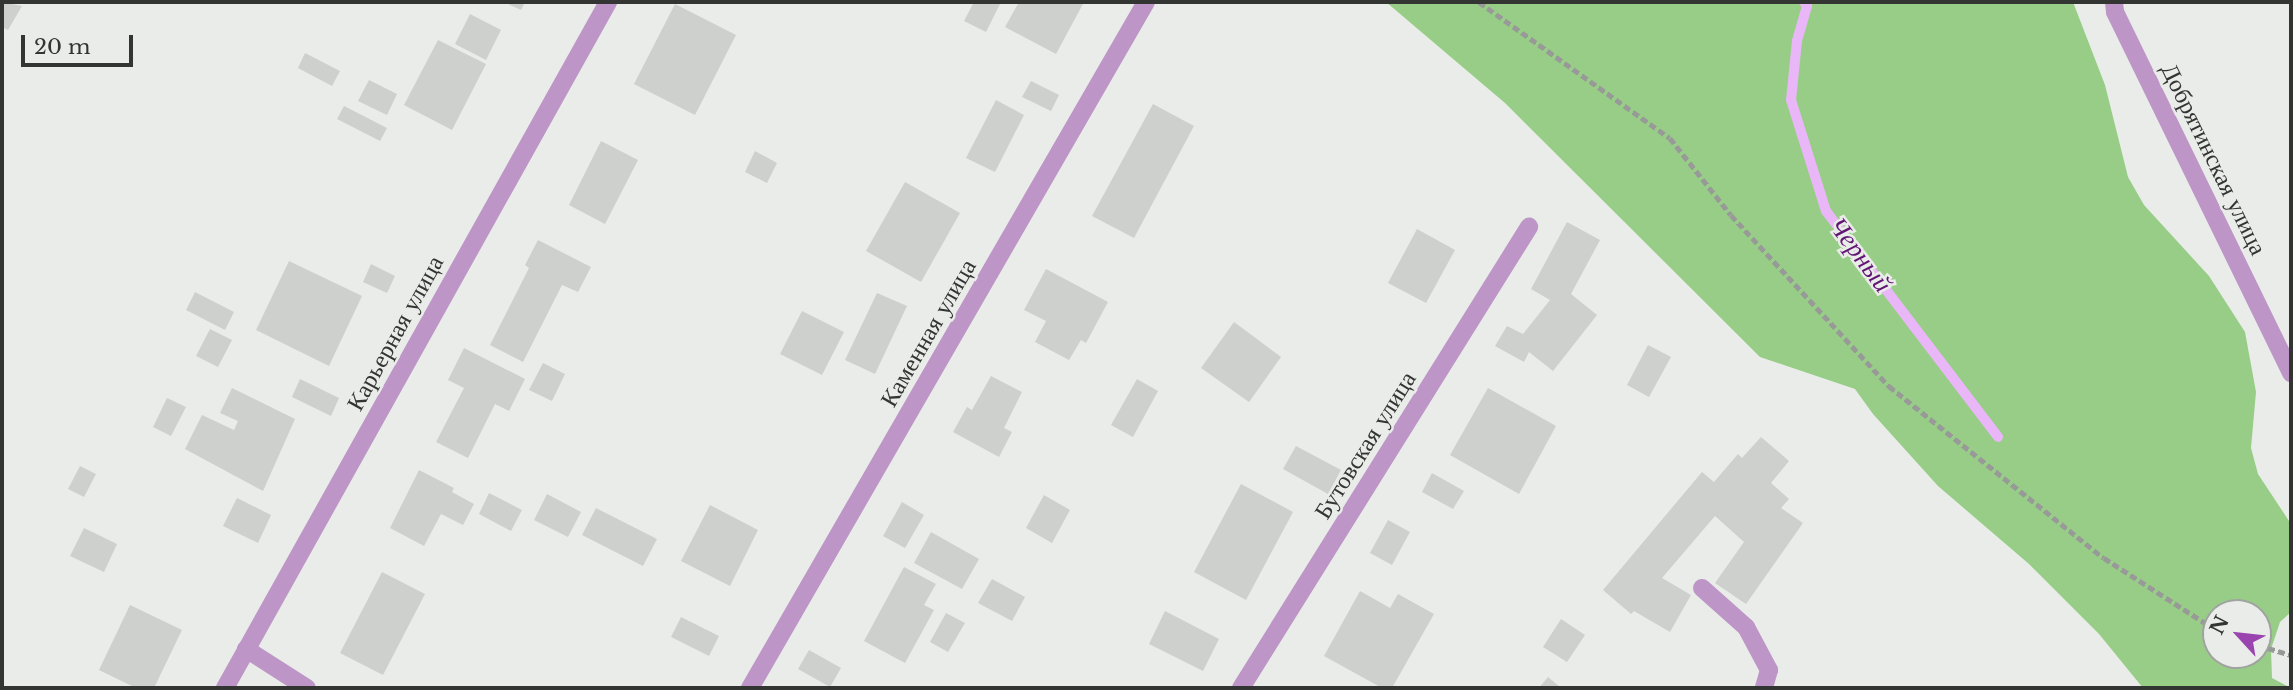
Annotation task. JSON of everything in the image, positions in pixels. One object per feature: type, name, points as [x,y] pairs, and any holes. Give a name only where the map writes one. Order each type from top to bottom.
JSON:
[{"type":"street","name":"Карьерная улица","points":[[225,688],[608,2]]},
{"type":"street","name":"Каменная улица","points":[[750,688],[1146,2]]},
{"type":"street","name":"Добрятинская улица","points":[[2114,2],[2115,12],[2291,373]]},
{"type":"street","name":"Бутовская улица","points":[[1241,688],[1529,228]]},
{"type":"street","points":[[1702,588],[1746,627],[1769,670],[1764,688]]},
{"type":"street","points":[[246,649],[307,688]]},
{"type":"path","points":[[1479,2],[1670,138],[1731,215],[1889,386],[2104,558],[2202,621]]},
{"type":"path","points":[[2272,649],[2291,654]]},
{"type":"green space","points":[[1386,2],[2073,2],[2105,85],[2128,177],[2144,205],[2209,276],[2245,332],[2256,392],[2251,448],[2258,474],[2291,524],[2291,612],[2280,622],[2272,646],[2272,599],[2202,599],[2202,669],[2272,669],[2272,678],[2291,688],[2143,688],[2099,634],[2029,564],[1938,486],[1873,414],[1855,389],[1760,357],[1505,103]]},
{"type":"building","points":[[2,2],[22,6],[8,30],[2,27]]},
{"type":"building","points":[[504,2],[525,2],[521,10]]},
{"type":"building","points":[[974,2],[1001,2],[986,32],[964,21]]},
{"type":"building","points":[[1019,2],[1084,2],[1056,54],[1005,27]]},
{"type":"building","points":[[675,4],[736,35],[695,115],[634,84]]},
{"type":"building","points":[[470,14],[501,30],[486,60],[455,44]]},
{"type":"building","points":[[438,40],[486,64],[452,130],[404,105]]},
{"type":"building","points":[[305,53],[340,71],[332,86],[298,68]]},
{"type":"building","points":[[369,80],[397,94],[387,115],[358,101]]},
{"type":"building","points":[[1031,81],[1059,95],[1051,111],[1022,97]]},
{"type":"building","points":[[996,100],[1024,115],[995,172],[966,158]]},
{"type":"building","points":[[1153,104],[1194,126],[1134,238],[1092,216]]},
{"type":"building","points":[[344,106],[387,128],[380,141],[337,119]]},
{"type":"building","points":[[601,141],[638,160],[605,224],[569,205]]},
{"type":"building","points":[[755,151],[777,163],[767,183],[745,172]]},
{"type":"building","points":[[905,182],[960,213],[921,282],[866,251]]},
{"type":"building","points":[[1567,222],[1600,240],[1571,294],[1597,315],[1553,371],[1529,352],[1524,362],[1495,346],[1507,326],[1523,334],[1550,300],[1531,289]]},
{"type":"building","points":[[1417,229],[1455,250],[1426,303],[1388,283]]},
{"type":"building","points":[[538,240],[591,267],[578,292],[562,285],[523,362],[490,345],[529,268],[525,265]]},
{"type":"building","points":[[289,261],[362,296],[329,366],[256,330]]},
{"type":"building","points":[[371,264],[395,276],[387,293],[363,282]]},
{"type":"building","points":[[1046,269],[1108,302],[1086,343],[1081,340],[1069,360],[1035,342],[1046,321],[1024,310]]},
{"type":"building","points":[[195,292],[234,312],[225,330],[186,310]]},
{"type":"building","points":[[877,293],[907,306],[875,374],[845,360]]},
{"type":"building","points":[[802,311],[844,332],[822,375],[780,354]]},
{"type":"building","points":[[1234,322],[1281,357],[1249,402],[1201,368]]},
{"type":"building","points":[[210,329],[232,340],[218,367],[196,356]]},
{"type":"building","points":[[1648,345],[1671,357],[1649,397],[1627,385]]},
{"type":"building","points":[[464,348],[525,379],[509,411],[495,404],[468,458],[436,442],[464,388],[448,380]]},
{"type":"building","points":[[543,363],[565,374],[552,401],[529,390]]},
{"type":"building","points":[[991,376],[1022,392],[1004,428],[1012,432],[999,457],[953,432],[967,407],[972,410]]},
{"type":"building","points":[[300,379],[339,398],[331,416],[292,397]]},
{"type":"building","points":[[1137,379],[1158,391],[1133,437],[1111,425]]},
{"type":"building","points":[[232,388],[295,419],[263,491],[185,449],[202,415],[234,430],[238,421],[220,413]]},
{"type":"building","points":[[1488,388],[1556,426],[1519,494],[1450,455]]},
{"type":"building","points":[[167,398],[186,407],[171,436],[153,427]]},
{"type":"building","points":[[1761,437],[1789,461],[1771,483],[1789,499],[1781,508],[1803,523],[1746,604],[1715,583],[1744,542],[1715,516],[1662,578],[1691,595],[1670,632],[1634,611],[1631,614],[1603,590],[1702,472],[1714,482],[1738,454],[1742,458]]},
{"type":"building","points":[[1296,446],[1341,470],[1328,494],[1283,469]]},
{"type":"building","points":[[80,466],[96,474],[84,497],[68,489]]},
{"type":"building","points":[[419,470],[454,488],[452,492],[474,504],[463,525],[441,514],[424,546],[390,528]]},
{"type":"building","points":[[1432,473],[1464,491],[1453,509],[1422,492]]},
{"type":"building","points":[[1241,484],[1293,512],[1246,600],[1194,572]]},
{"type":"building","points":[[489,493],[522,510],[511,531],[479,514]]},
{"type":"building","points":[[547,494],[581,512],[568,537],[534,520]]},
{"type":"building","points":[[1044,495],[1070,510],[1052,543],[1026,528]]},
{"type":"building","points":[[237,498],[271,515],[258,543],[223,526]]},
{"type":"building","points":[[902,502],[924,515],[905,548],[883,536]]},
{"type":"building","points":[[710,505],[758,530],[730,586],[681,561]]},
{"type":"building","points":[[596,508],[657,539],[643,566],[582,535]]},
{"type":"building","points":[[1388,520],[1410,532],[1392,565],[1370,553]]},
{"type":"building","points":[[84,528],[117,544],[104,572],[70,556]]},
{"type":"building","points":[[931,532],[979,559],[962,589],[914,563]]},
{"type":"building","points":[[904,567],[936,584],[924,605],[934,610],[905,663],[864,641]]},
{"type":"building","points":[[382,572],[425,594],[383,675],[340,653]]},
{"type":"building","points":[[992,579],[1025,597],[1012,621],[978,603]]},
{"type":"building","points":[[1360,591],[1390,608],[1398,594],[1434,614],[1392,688],[1382,688],[1324,656]]},
{"type":"building","points":[[130,605],[182,630],[154,688],[136,688],[99,670]]},
{"type":"building","points":[[1165,611],[1219,639],[1203,671],[1149,644]]},
{"type":"building","points":[[946,613],[965,623],[948,652],[930,642]]},
{"type":"building","points":[[681,617],[719,636],[709,656],[671,637]]},
{"type":"building","points":[[1561,619],[1585,635],[1567,662],[1543,647]]},
{"type":"building","points":[[809,650],[841,668],[830,687],[798,669]]},
{"type":"building","points":[[1548,677],[1561,688],[1539,688]]},
{"type":"waterway","name":"Черный","points":[[1804,2],[1807,6],[1797,41],[1791,100],[1826,211],[1998,437]]}]
